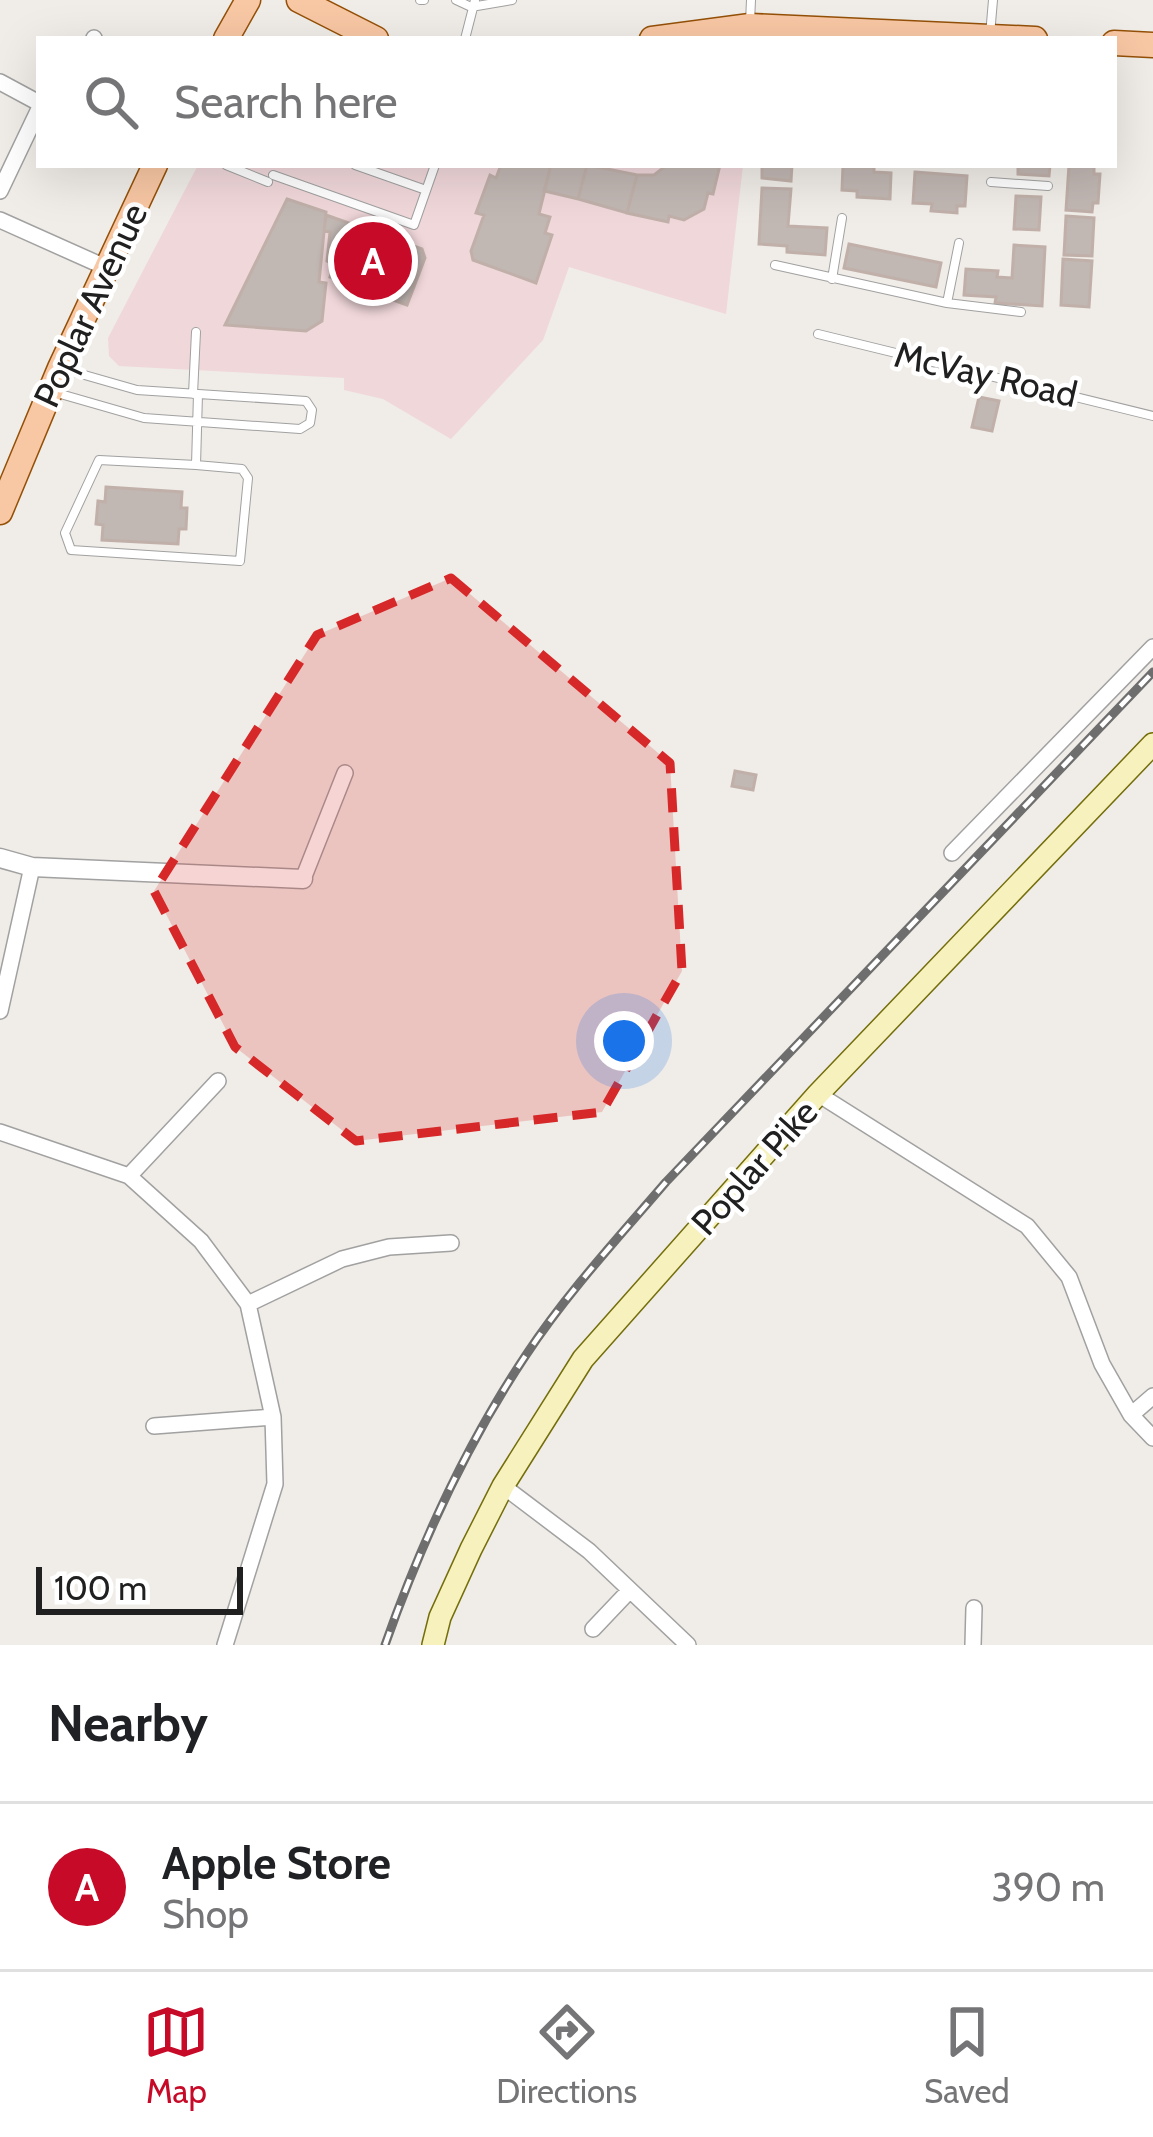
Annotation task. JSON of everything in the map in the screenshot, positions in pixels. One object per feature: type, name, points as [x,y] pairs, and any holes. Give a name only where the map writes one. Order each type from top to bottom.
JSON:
[{"type":"main road","points":[[228,36],[248,0]]},
{"type":"main road","points":[[299,0],[370,36]]},
{"type":"main road","points":[[675,36],[750,26],[968,36]]},
{"type":"main road","points":[[1117,43],[1153,45]]},
{"type":"main road","name":"Poplar Avenue","points":[[1,504],[153,168]]},
{"type":"main road","name":"Poplar Pike","points":[[433,1645],[440,1617],[503,1486],[583,1359],[818,1094],[1153,744]]},
{"type":"street","points":[[0,82],[36,104]]},
{"type":"street","points":[[0,191],[36,113]]},
{"type":"street","points":[[0,220],[105,266]]},
{"type":"street","points":[[952,853],[1153,646]]},
{"type":"street","points":[[0,858],[32,867],[303,879],[345,773]]},
{"type":"street","points":[[0,1011],[32,867]]},
{"type":"street","points":[[129,1176],[218,1082]]},
{"type":"street","points":[[818,1094],[1028,1226],[1069,1277],[1102,1364],[1131,1415],[1153,1438]]},
{"type":"street","points":[[0,1132],[129,1176],[201,1241],[248,1304],[273,1418],[275,1484],[225,1645]]},
{"type":"street","points":[[248,1304],[342,1259],[389,1247],[451,1243]]},
{"type":"street","points":[[1131,1415],[1153,1396]]},
{"type":"street","points":[[154,1426],[273,1418]]},
{"type":"street","points":[[503,1486],[589,1551],[688,1645]]},
{"type":"street","points":[[593,1629],[630,1590]]},
{"type":"street","points":[[973,1645],[974,1609]]},
{"type":"lane","points":[[456,0],[512,0]]},
{"type":"lane","points":[[750,26],[751,0]]},
{"type":"lane","points":[[990,36],[992,0]]},
{"type":"lane","points":[[466,36],[473,3]]},
{"type":"lane","points":[[235,168],[415,225],[434,168]]},
{"type":"lane","points":[[364,168],[426,190]]},
{"type":"lane","points":[[991,182],[1048,186]]},
{"type":"lane","points":[[832,279],[842,218]]},
{"type":"lane","points":[[947,303],[959,243]]},
{"type":"lane","points":[[775,266],[947,303],[1021,312]]},
{"type":"lane","points":[[196,332],[196,465]]},
{"type":"lane","name":"McVay Road","points":[[818,334],[1153,416]]},
{"type":"lane","points":[[55,379],[137,390],[306,401],[312,410],[310,423],[300,429],[144,418],[55,379]]},
{"type":"lane","points":[[99,460],[196,465],[246,472],[240,561],[71,550],[65,533],[99,460]]},
{"type":"highlighted area","points":[[451,578],[670,763],[682,971],[602,1112],[356,1141],[235,1047],[154,891],[317,635]]},
{"type":"shaded area","points":[[196,168],[743,168],[726,314],[569,267],[543,340],[451,439],[383,399],[344,390],[344,378],[119,366],[109,356],[108,338]]},
{"type":"building","points":[[500,168],[550,168],[539,214],[550,217],[545,233],[552,235],[536,283],[473,260],[471,251],[484,215],[476,213],[490,175],[496,178]]},
{"type":"building","points":[[550,168],[586,168],[578,199],[544,191]]},
{"type":"building","points":[[586,168],[637,175],[627,213],[578,199]]},
{"type":"building","points":[[663,168],[719,168],[704,209],[684,220],[669,216],[668,222],[627,213],[637,175],[654,175]]},
{"type":"building","points":[[762,168],[792,168],[791,181],[762,178]]},
{"type":"building","points":[[843,168],[891,173],[890,199],[857,197],[857,191],[842,190]]},
{"type":"building","points":[[1018,168],[1050,168],[1049,176],[1018,174]]},
{"type":"building","points":[[1069,168],[1094,168],[1094,174],[1100,174],[1098,203],[1093,203],[1092,212],[1066,210]]},
{"type":"building","points":[[915,172],[967,176],[965,206],[957,206],[957,213],[931,211],[932,204],[913,203]]},
{"type":"building","points":[[762,188],[791,189],[788,226],[827,228],[825,255],[759,244]]},
{"type":"building","points":[[1016,196],[1041,197],[1039,230],[1014,229]]},
{"type":"building","points":[[287,199],[326,212],[319,282],[326,283],[322,321],[306,331],[225,325]]},
{"type":"building","points":[[326,215],[422,249],[425,258],[407,305],[330,277],[335,264],[327,261],[330,232],[324,231]]},
{"type":"building","points":[[1066,216],[1094,218],[1092,256],[1064,255]]},
{"type":"building","points":[[849,244],[941,263],[936,287],[844,268]]},
{"type":"building","points":[[1014,245],[1045,247],[1042,306],[964,295],[966,269],[998,271],[997,277],[1012,278]]},
{"type":"building","points":[[1063,259],[1092,261],[1089,307],[1061,305]]},
{"type":"building","points":[[979,397],[999,401],[992,431],[972,427]]},
{"type":"building","points":[[106,487],[182,492],[186,529],[179,529],[178,544],[102,540],[103,525],[96,524],[98,501],[105,502]]},
{"type":"building","points":[[735,771],[756,775],[753,790],[732,786]]},
{"type":"railway","points":[[385,1645],[465,1459],[526,1355],[576,1288],[666,1182],[1153,672]]},
{"type":"place","name":"Apple Store","points":[[373,261]]}]
